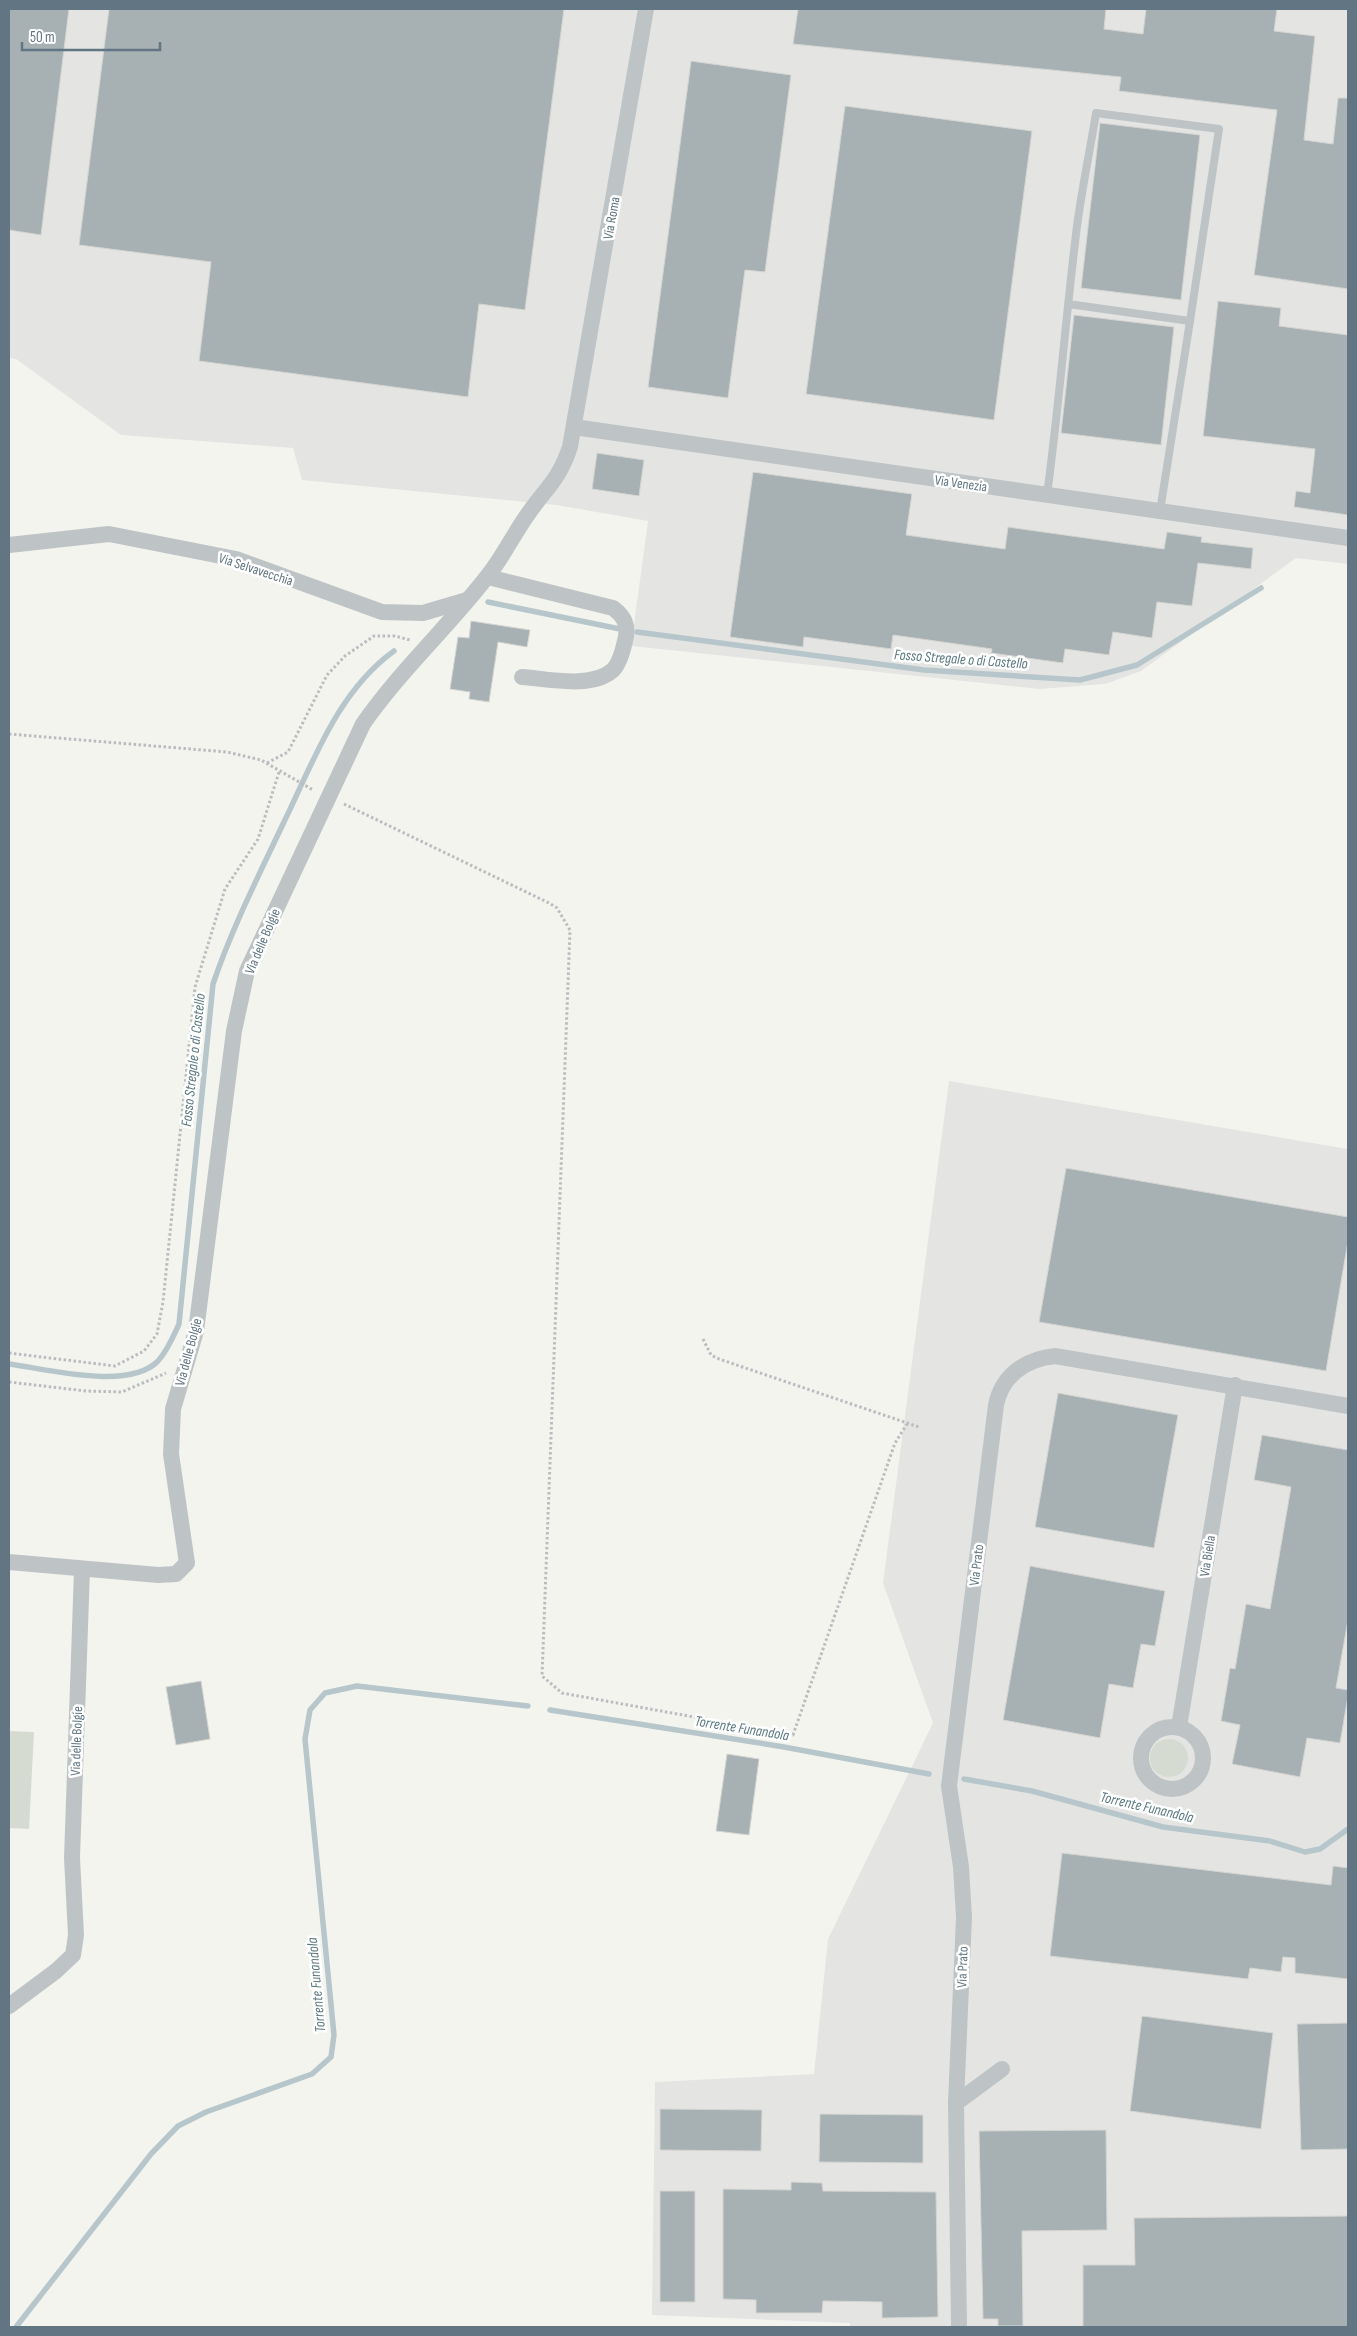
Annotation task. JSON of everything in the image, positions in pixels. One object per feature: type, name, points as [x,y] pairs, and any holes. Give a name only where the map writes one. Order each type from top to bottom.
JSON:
[{"type":"street","name":"Via Roma","points":[[488,577],[529,512],[558,477],[570,447],[646,9]]},
{"type":"street","name":"Via Venezia","points":[[574,427],[1348,538]]},
{"type":"street","name":"Via Selvavecchia","points":[[9,545],[101,535],[136,538],[236,559],[373,610],[392,614],[423,613],[468,600]]},
{"type":"street","name":"Via delle Bolgie","points":[[9,2006],[56,1971],[73,1955],[76,1935],[72,1858],[82,1570],[99,1569],[158,1575],[176,1574],[187,1563],[171,1454],[173,1409],[196,1331],[234,1031],[247,971],[324,795],[362,724],[380,699],[429,647],[488,577]]},
{"type":"street","points":[[488,577],[613,608],[620,613],[627,624],[625,642],[618,663],[607,674],[586,680],[522,677]]},
{"type":"street","name":"Via Prato","points":[[959,2327],[956,2103],[964,1917],[960,1867],[949,1786],[998,1394],[1004,1382],[1015,1371],[1043,1358],[1055,1356],[1235,1385],[1348,1406]]},
{"type":"street","name":"Via Biella","points":[[1179,1727],[1235,1385]]},
{"type":"street","points":[[9,1562],[82,1570]]},
{"type":"street","points":[[956,2103],[1002,2069]]},
{"type":"lane","points":[[1047,495],[1078,225],[1096,113],[1219,128],[1160,511]]},
{"type":"lane","points":[[1068,304],[1190,321]]},
{"type":"path","points":[[266,764],[288,752],[327,675],[345,656],[374,636],[395,636]]},
{"type":"path","points":[[9,734],[227,752],[266,764],[324,795],[549,903],[557,908],[570,930],[542,1676],[546,1681],[562,1693],[793,1734],[895,1443],[907,1424]]},
{"type":"path","points":[[9,1353],[116,1366],[144,1351],[157,1334],[163,1302],[195,987],[225,889],[258,838],[279,772]]},
{"type":"path","points":[[703,1339],[711,1355],[719,1360],[919,1427]]},
{"type":"path","points":[[9,1382],[86,1392],[122,1392],[163,1376],[170,1370]]},
{"type":"shaded area","points":[[9,9],[1348,9],[1348,564],[1296,558],[1141,671],[1105,684],[1039,689],[631,646],[648,521],[556,505],[302,480],[293,448],[121,435],[16,359],[9,358]]},
{"type":"shaded area","points":[[949,1081],[1348,1149],[1348,2327],[850,2327],[850,2323],[652,2315],[655,2082],[814,2074],[828,1939],[933,1723],[883,1583]]},
{"type":"shaded area","points":[[9,1731],[34,1732],[29,1829],[9,1828]]},
{"type":"shaded area","points":[[1169,1739],[1182,1745],[1188,1758],[1182,1771],[1169,1777],[1156,1771],[1150,1758],[1156,1745]]},
{"type":"building","points":[[9,9],[69,9],[41,235],[9,230]]},
{"type":"building","points":[[109,9],[564,9],[525,310],[479,304],[468,397],[199,361],[211,262],[79,245]]},
{"type":"building","points":[[798,9],[1106,9],[1104,29],[1143,34],[1146,9],[1277,9],[1274,31],[1315,36],[1304,140],[1333,144],[1338,98],[1348,98],[1348,289],[1254,275],[1277,110],[1119,91],[1121,77],[793,44]]},
{"type":"building","points":[[691,61],[791,75],[765,272],[745,270],[728,398],[648,387]]},
{"type":"building","points":[[845,106],[1032,131],[994,420],[806,394]]},
{"type":"building","points":[[1100,123],[1200,135],[1181,300],[1081,288]]},
{"type":"building","points":[[1218,301],[1281,308],[1279,326],[1348,335],[1348,515],[1294,507],[1296,491],[1310,493],[1315,449],[1203,436]]},
{"type":"building","points":[[1074,315],[1174,327],[1161,445],[1061,433]]},
{"type":"building","points":[[597,453],[644,460],[639,496],[592,489]]},
{"type":"building","points":[[753,472],[912,494],[906,535],[1005,549],[1008,527],[1164,549],[1167,532],[1202,537],[1201,542],[1253,548],[1251,569],[1198,563],[1192,606],[1157,602],[1152,638],[1113,632],[1109,655],[1065,649],[1063,663],[991,653],[992,649],[893,635],[891,649],[804,637],[803,647],[730,637]]},
{"type":"building","points":[[471,621],[530,630],[527,647],[498,642],[489,702],[469,699],[470,692],[450,689],[458,637],[469,638]]},
{"type":"building","points":[[1066,1168],[1348,1217],[1348,1241],[1326,1371],[1039,1322]]},
{"type":"building","points":[[1058,1393],[1178,1415],[1154,1548],[1035,1527]]},
{"type":"building","points":[[1262,1435],[1348,1450],[1348,1620],[1336,1688],[1348,1690],[1348,1696],[1340,1743],[1307,1738],[1300,1777],[1232,1764],[1240,1725],[1221,1721],[1230,1668],[1235,1669],[1246,1604],[1270,1609],[1291,1487],[1254,1480]]},
{"type":"building","points":[[1030,1566],[1165,1591],[1155,1646],[1141,1644],[1133,1688],[1109,1684],[1100,1738],[1003,1720]]},
{"type":"building","points":[[201,1681],[210,1739],[176,1745],[166,1687]]},
{"type":"building","points":[[727,1754],[759,1759],[749,1835],[716,1831]]},
{"type":"building","points":[[1062,1853],[1331,1885],[1333,1866],[1348,1868],[1348,1979],[1295,1973],[1295,1958],[1283,1957],[1281,1972],[1250,1968],[1248,1979],[1050,1956]]},
{"type":"building","points":[[1142,2016],[1273,2033],[1261,2129],[1130,2111]]},
{"type":"building","points":[[1348,2023],[1348,2149],[1301,2150],[1297,2024]]},
{"type":"building","points":[[660,2109],[762,2110],[761,2151],[660,2150]]},
{"type":"building","points":[[820,2114],[923,2115],[923,2163],[819,2162]]},
{"type":"building","points":[[1106,2130],[1107,2230],[1022,2231],[1023,2326],[998,2326],[998,2319],[983,2319],[979,2131]]},
{"type":"building","points":[[791,2182],[822,2183],[823,2191],[936,2192],[938,2317],[882,2318],[882,2302],[823,2301],[822,2313],[756,2313],[756,2300],[723,2299],[723,2189],[791,2190]]},
{"type":"building","points":[[660,2191],[695,2191],[695,2302],[660,2302]]},
{"type":"building","points":[[1348,2216],[1348,2327],[1083,2327],[1083,2265],[1135,2265],[1134,2218]]},
{"type":"waterway","name":"Fosso Stregale o di Castello","points":[[637,632],[924,670],[1080,680],[1137,665],[1261,588]]},
{"type":"waterway","name":"Fosso Stregale o di Castello","points":[[488,602],[620,629]]},
{"type":"waterway","name":"Fosso Stregale o di Castello","points":[[9,1364],[87,1376],[128,1375],[145,1370],[158,1361],[170,1343],[179,1324],[213,984],[228,943],[246,903],[328,730],[357,687],[374,668],[394,651]]},
{"type":"waterway","name":"Torrente Funandola","points":[[16,2327],[151,2154],[178,2126],[206,2112],[312,2074],[331,2057],[334,2035],[305,1739],[310,1710],[325,1693],[357,1686],[528,1706]]},
{"type":"waterway","name":"Torrente Funandola","points":[[550,1710],[784,1747],[929,1774]]},
{"type":"waterway","name":"Torrente Funandola","points":[[964,1779],[1032,1791],[1163,1827],[1270,1841],[1305,1852],[1320,1849],[1348,1829]]}]
